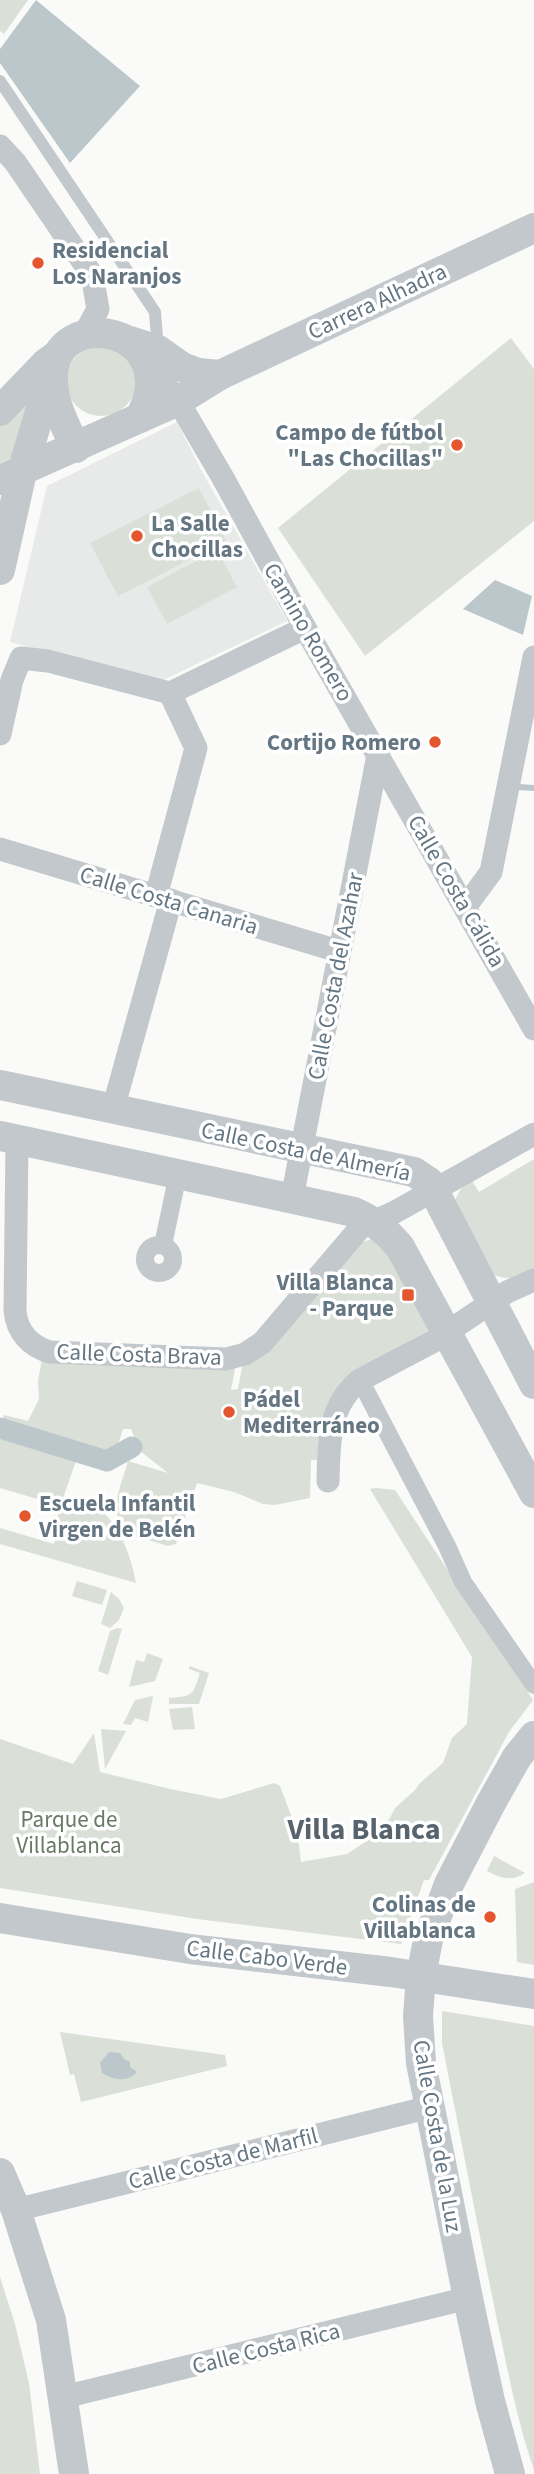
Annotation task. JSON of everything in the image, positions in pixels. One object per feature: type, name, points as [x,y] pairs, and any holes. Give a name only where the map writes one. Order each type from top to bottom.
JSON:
[{"type":"street","points":[[0,146],[15,162],[92,275],[97,309],[84,335]]},
{"type":"street","name":"Carrera Alhadra","points":[[11,476],[178,401],[220,375],[534,228]]},
{"type":"street","points":[[2,549],[11,476],[55,362],[71,342],[84,335],[108,333],[198,373],[220,375]]},
{"type":"street","points":[[140,418],[151,385],[143,348]]},
{"type":"street","name":"Camino Romero","points":[[143,348],[178,401],[378,755]]},
{"type":"street","points":[[0,411],[45,364],[55,362]]},
{"type":"street","points":[[55,362],[58,406],[76,448]]},
{"type":"street","points":[[0,734],[12,680],[21,658],[48,660],[170,693],[305,628]]},
{"type":"street","points":[[466,906],[491,872],[534,657]]},
{"type":"street","points":[[113,1109],[164,898],[196,748],[170,693]]},
{"type":"street","name":"Calle Costa Cálida","points":[[378,755],[534,1029]]},
{"type":"street","name":"Calle Costa del Azahar","points":[[292,1198],[378,755]]},
{"type":"street","name":"Calle Costa Canaria","points":[[0,849],[338,951]]},
{"type":"street","name":"Calle Costa de Almería","points":[[0,1085],[414,1172],[429,1182],[534,1384]]},
{"type":"street","name":"Calle Costa Brava","points":[[8,1138],[16,1318],[28,1341],[50,1352],[226,1359],[262,1343],[360,1228],[388,1216],[534,1134]]},
{"type":"street","points":[[8,1138],[354,1212],[373,1222],[400,1247],[534,1493]]},
{"type":"street","points":[[163,1245],[178,1174]]},
{"type":"street","points":[[328,1480],[330,1434],[335,1415],[344,1396],[360,1380],[434,1341],[507,1292],[534,1280]]},
{"type":"street","points":[[360,1380],[463,1582],[534,1685]]},
{"type":"street","name":"Calle Costa de la Luz","points":[[510,2474],[489,2401],[418,2034],[421,1976],[429,1933],[449,1884],[504,1780],[517,1757],[534,1736]]},
{"type":"street","name":"Calle Cabo Verde","points":[[0,1918],[190,1949],[421,1976],[534,1994]]},
{"type":"street","name":"Calle Costa de Marfil","points":[[16,2210],[430,2107]]},
{"type":"street","points":[[0,2173],[16,2210],[51,2320],[74,2474]]},
{"type":"street","name":"Calle Costa Rica","points":[[64,2397],[468,2298]]},
{"type":"lane","points":[[0,81],[156,312],[143,348]]},
{"type":"shaded area","points":[[36,0],[140,86],[70,163],[0,63],[0,49]]},
{"type":"shaded area","name":"La Salle Chocillas","points":[[177,422],[200,468],[287,621],[159,682],[10,642],[47,486]]},
{"type":"shaded area","points":[[495,580],[532,596],[523,635],[463,609]]},
{"type":"shaded area","points":[[109,2052],[120,2053],[137,2072],[129,2078],[120,2079],[102,2073],[100,2063]]},
{"type":"green space","points":[[0,0],[28,0],[4,34],[0,31]]},
{"type":"green space","name":"Campo de fútbol \"Las Chocillas\"","points":[[511,338],[534,369],[534,521],[365,656],[278,528]]},
{"type":"green space","points":[[101,346],[126,356],[136,381],[126,406],[101,416],[76,406],[66,381],[76,356]]},
{"type":"green space","points":[[36,386],[20,454],[0,463],[0,425]]},
{"type":"green space","points":[[199,488],[226,541],[118,596],[90,543]]},
{"type":"green space","points":[[217,550],[237,587],[167,624],[147,587]]},
{"type":"green space","points":[[534,1159],[534,1272],[512,1278],[491,1274],[454,1203],[461,1189],[469,1182],[472,1181],[479,1192]]},
{"type":"green space","points":[[372,1239],[382,1243],[429,1330],[356,1371],[323,1460],[311,1460],[310,1498],[275,1505],[263,1504],[234,1492],[197,1483],[176,1544],[168,1546],[125,1533],[117,1515],[118,1498],[128,1461],[168,1473],[140,1451],[131,1429],[123,1429],[116,1451],[107,1455],[1,1423],[4,1415],[28,1421],[39,1399],[38,1381],[42,1359],[236,1364],[231,1390],[238,1389],[243,1362],[362,1242]]},
{"type":"green space","points":[[0,1435],[77,1458],[62,1501],[105,1514],[125,1546],[136,1583],[0,1544],[0,1528],[54,1544],[57,1531],[53,1530],[61,1506],[0,1488]]},
{"type":"green space","name":"Parque de Villablanca","points":[[370,1489],[395,1490],[533,1700],[509,1732],[429,1880],[424,1880],[401,1944],[197,1919],[0,1888],[0,1739],[73,1764],[94,1733],[100,1772],[221,1799],[274,1783],[280,1786],[297,1831],[301,1862],[347,1854],[368,1840],[390,1818],[395,1808],[443,1763],[452,1738],[467,1724],[472,1657]]},
{"type":"green space","points":[[77,1581],[107,1590],[102,1605],[72,1596]]},
{"type":"green space","points":[[111,1592],[124,1608],[119,1620],[110,1628],[101,1624]]},
{"type":"green space","points":[[122,1629],[108,1675],[98,1671],[110,1631]]},
{"type":"green space","points":[[147,1653],[163,1659],[155,1681],[129,1687],[136,1660],[144,1662]]},
{"type":"green space","points":[[189,1666],[209,1673],[199,1704],[169,1704],[169,1698],[188,1695],[196,1686],[200,1673],[189,1669]]},
{"type":"green space","points":[[153,1696],[148,1722],[135,1718],[131,1725],[123,1724],[135,1700]]},
{"type":"green space","points":[[192,1707],[195,1729],[173,1730],[169,1709]]},
{"type":"green space","points":[[101,1729],[126,1731],[105,1769]]},
{"type":"green space","points":[[494,1856],[525,1873],[506,1878],[487,1871]]},
{"type":"green space","points":[[534,1882],[534,1965],[517,1962],[515,1889]]},
{"type":"green space","points":[[442,2011],[534,2026],[534,2470],[513,2396],[483,2251],[442,2043]]},
{"type":"green space","points":[[60,2032],[225,2055],[227,2066],[81,2102],[74,2074],[70,2075]]},
{"type":"green space","points":[[0,2277],[29,2383],[40,2474],[0,2474]]},
{"type":"waterway","points":[[518,787],[534,788]]},
{"type":"waterway","points":[[0,1428],[107,1461],[132,1447]]},
{"type":"place","name":"Residencial Los Naranjos","points":[[38,263]]},
{"type":"place","name":"Campo de fútbol \"Las Chocillas\"","points":[[457,445]]},
{"type":"place","name":"La Salle Chocillas","points":[[137,536]]},
{"type":"place","name":"Cortijo Romero","points":[[435,742]]},
{"type":"place","name":"Villa Blanca - Parque","points":[[408,1295]]},
{"type":"place","name":"Pádel Mediterráneo","points":[[229,1412]]},
{"type":"place","name":"Escuela Infantil Virgen de Belén","points":[[25,1516]]},
{"type":"place","name":"Colinas de Villablanca","points":[[490,1917]]},
{"type":"district","name":"Villa Blanca","points":[[364,1829]]}]
